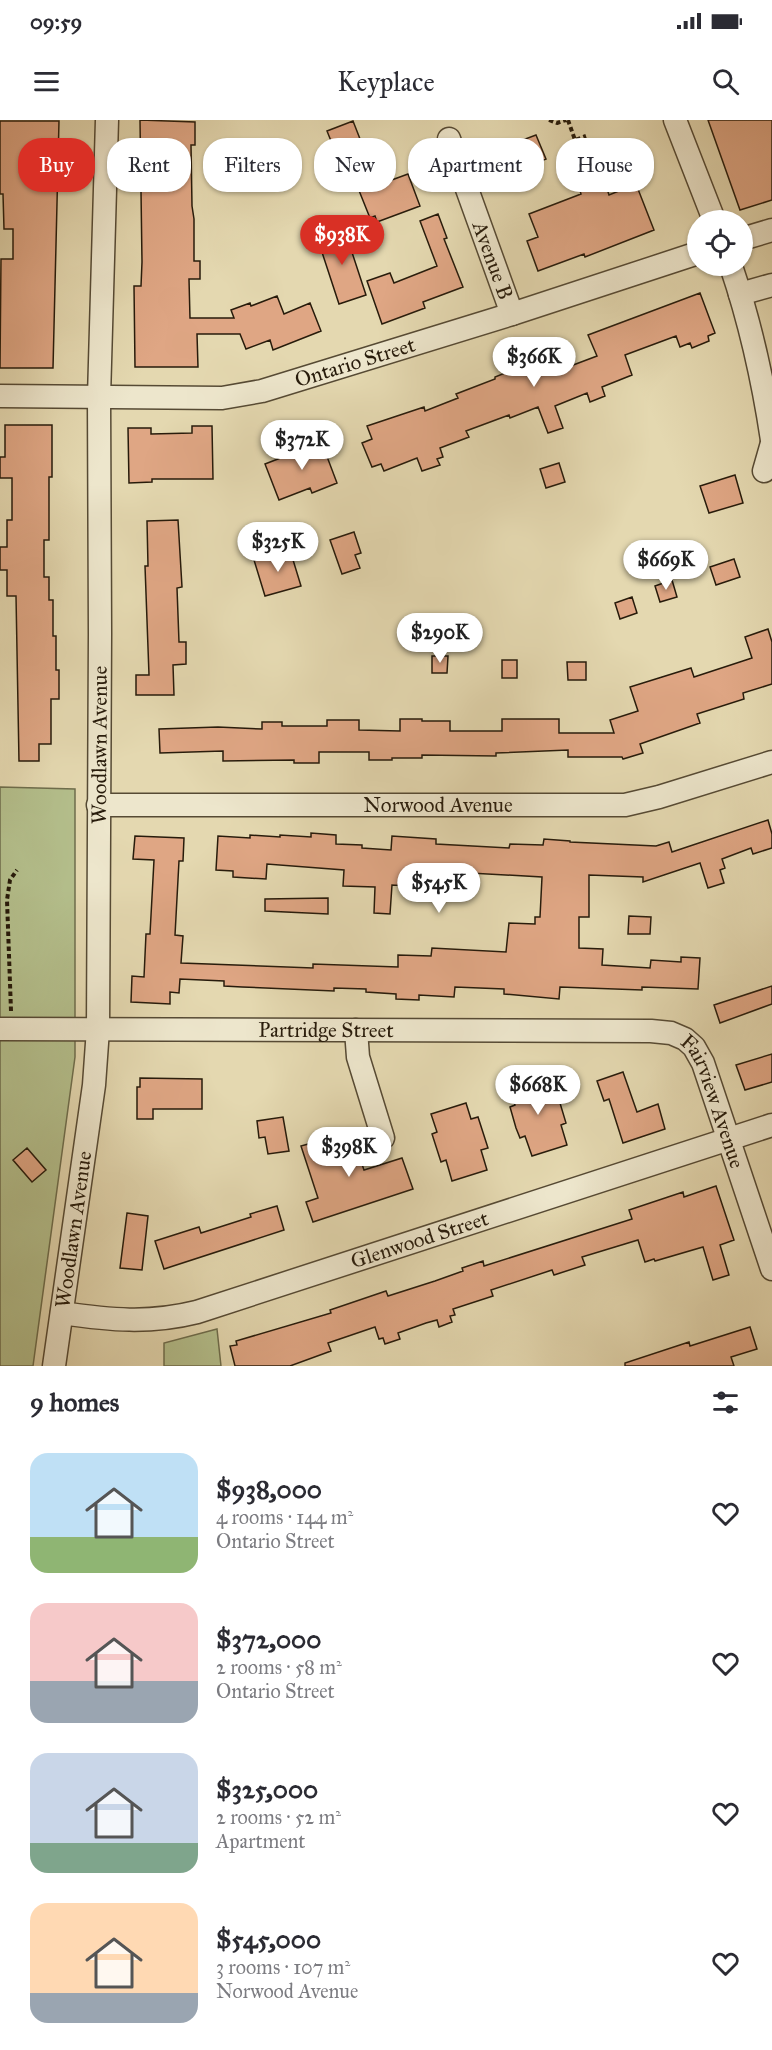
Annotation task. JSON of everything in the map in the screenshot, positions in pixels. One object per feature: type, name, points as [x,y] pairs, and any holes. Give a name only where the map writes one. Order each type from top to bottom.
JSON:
[{"type":"street","name":"Woodlawn Avenue","points":[[54,1366],[94,1085],[98,1029],[99,397],[107,120]]},
{"type":"street","points":[[675,120],[710,210]]},
{"type":"street","name":"Avenue B","points":[[468,192],[512,314]]},
{"type":"street","points":[[753,236],[772,230]]},
{"type":"street","name":"Ontario Street","points":[[0,396],[222,398],[262,391],[512,314],[687,257]]},
{"type":"street","points":[[734,276],[765,393],[772,441],[764,471]]},
{"type":"street","points":[[740,294],[772,285]]},
{"type":"street","name":"Norwood Avenue","points":[[98,806],[625,805],[659,797],[772,762]]},
{"type":"street","name":"Partridge Street","points":[[6,1029],[651,1031]]},
{"type":"street","points":[[356,1030],[358,1057],[383,1138]]},
{"type":"street","name":"Fairview Avenue","points":[[651,1031],[676,1035],[697,1051],[772,1269]]},
{"type":"street","name":"Glenwood Street","points":[[62,1313],[136,1321],[176,1317],[197,1312],[772,1125]]},
{"type":"path","points":[[549,120],[557,123],[567,120],[575,140],[586,136]]},
{"type":"path","points":[[6,1029],[7,900],[10,880],[17,870]]},
{"type":"green space","points":[[0,787],[75,789],[75,1057],[33,1366],[0,1366]]},
{"type":"green space","points":[[217,1329],[221,1366],[164,1366],[164,1343]]},
{"type":"building","points":[[140,120],[195,122],[195,145],[191,145],[191,138],[140,138]]},
{"type":"building","points":[[708,120],[772,120],[772,200],[740,210]]},
{"type":"building","points":[[0,121],[59,121],[59,138],[18,138],[18,192],[57,192],[53,368],[0,368],[1,259],[13,259],[13,229],[4,229],[3,194],[0,194]]},
{"type":"building","points":[[353,121],[360,138],[330,138],[327,131]]},
{"type":"building","points":[[191,145],[194,261],[200,261],[200,279],[189,279],[190,318],[234,318],[231,310],[250,303],[251,306],[277,296],[284,314],[310,303],[321,331],[273,350],[270,340],[246,349],[240,334],[197,334],[198,367],[135,367],[134,286],[141,286],[141,192],[191,192]]},
{"type":"building","points":[[408,174],[408,192],[415,192],[420,206],[377,222],[375,216],[370,218],[360,192],[396,192],[396,178]]},
{"type":"building","points":[[580,192],[608,192],[609,195],[616,192],[639,192],[654,230],[585,257],[584,254],[538,271],[527,241],[538,237],[529,214],[581,194]]},
{"type":"building","points":[[438,214],[447,238],[444,239],[463,287],[423,302],[425,308],[382,324],[367,281],[390,273],[394,283],[437,266],[420,221]]},
{"type":"building","points":[[344,228],[366,295],[339,304],[317,237]]},
{"type":"building","points":[[700,293],[715,333],[708,336],[709,341],[692,348],[690,343],[680,347],[676,336],[625,355],[632,375],[602,387],[605,396],[590,402],[587,393],[555,406],[563,428],[548,433],[538,407],[466,431],[469,437],[440,448],[443,457],[437,459],[440,465],[422,471],[417,458],[384,471],[381,464],[372,467],[362,443],[372,439],[367,426],[424,407],[425,411],[458,398],[456,394],[515,369],[515,371],[547,360],[552,373],[597,356],[588,335]]},
{"type":"building","points":[[5,425],[52,425],[49,540],[44,540],[44,577],[49,577],[49,600],[53,600],[53,636],[56,636],[59,699],[51,699],[51,744],[39,744],[39,761],[19,761],[16,596],[7,596],[7,570],[0,570],[0,547],[7,547],[7,520],[12,520],[12,478],[0,478],[0,457],[5,457]]},
{"type":"building","points":[[192,426],[212,426],[213,479],[152,479],[152,482],[129,483],[128,428],[151,428],[151,434],[192,433]]},
{"type":"building","points":[[315,439],[318,448],[323,446],[337,483],[312,493],[310,488],[279,500],[265,464],[296,452],[295,447]]},
{"type":"building","points":[[559,463],[565,482],[546,488],[540,469]]},
{"type":"building","points":[[735,475],[743,503],[709,513],[700,486]]},
{"type":"building","points":[[178,520],[182,587],[177,588],[179,642],[186,642],[186,664],[173,665],[174,695],[136,695],[136,675],[149,675],[145,566],[148,566],[147,521]]},
{"type":"building","points":[[354,532],[361,553],[355,555],[360,568],[342,574],[330,540]]},
{"type":"building","points":[[290,550],[301,586],[265,596],[254,560]]},
{"type":"building","points":[[734,559],[740,577],[716,585],[710,567]]},
{"type":"building","points":[[672,580],[677,597],[660,602],[655,586]]},
{"type":"building","points":[[632,597],[637,613],[620,619],[615,603]]},
{"type":"building","points":[[768,629],[772,642],[772,684],[743,693],[744,699],[697,714],[700,723],[640,744],[643,753],[623,759],[622,757],[568,757],[568,750],[496,753],[496,756],[422,755],[422,758],[392,758],[392,760],[369,760],[369,752],[319,752],[319,763],[294,763],[294,760],[223,761],[223,751],[160,753],[159,729],[218,727],[262,729],[262,722],[282,722],[282,726],[327,726],[327,720],[359,720],[359,730],[400,731],[400,719],[422,719],[422,721],[450,721],[450,731],[502,731],[502,719],[559,719],[559,733],[614,733],[610,720],[638,711],[630,687],[691,668],[694,677],[752,658],[745,637]]},
{"type":"building","points":[[432,656],[448,656],[447,673],[432,673]]},
{"type":"building","points":[[502,660],[517,660],[517,678],[502,678]]},
{"type":"building","points":[[567,662],[586,662],[586,680],[568,680]]},
{"type":"building","points":[[768,820],[772,834],[772,848],[753,854],[751,848],[722,859],[725,868],[720,870],[724,883],[708,888],[700,863],[643,882],[643,877],[589,875],[589,917],[579,917],[579,948],[603,949],[602,965],[650,968],[651,960],[681,962],[681,957],[700,958],[698,989],[642,987],[642,990],[560,987],[559,999],[504,994],[504,989],[455,987],[454,997],[419,995],[419,1000],[396,999],[396,994],[366,992],[366,989],[334,988],[334,991],[242,987],[224,986],[224,981],[180,979],[179,993],[170,992],[170,1004],[131,1002],[132,976],[144,977],[146,934],[150,934],[154,860],[133,859],[135,836],[184,838],[183,861],[179,861],[175,935],[183,936],[181,963],[313,968],[313,964],[398,967],[398,955],[431,956],[432,948],[506,952],[509,923],[535,924],[535,917],[540,917],[542,877],[407,871],[407,886],[392,885],[390,914],[374,913],[375,887],[343,886],[344,870],[267,864],[266,879],[233,877],[233,871],[216,870],[218,836],[250,838],[250,835],[311,837],[311,833],[336,835],[336,844],[362,845],[362,848],[391,850],[392,836],[436,839],[436,844],[509,848],[510,844],[543,845],[544,839],[656,846],[669,842],[672,852]]},
{"type":"building","points":[[328,898],[328,914],[265,911],[265,899]]},
{"type":"building","points":[[629,916],[651,917],[650,934],[628,934]]},
{"type":"building","points":[[772,986],[772,1004],[720,1023],[714,1005]]},
{"type":"building","points":[[772,1054],[772,1082],[745,1090],[736,1065]]},
{"type":"building","points":[[623,1072],[637,1112],[658,1104],[665,1129],[623,1143],[609,1099],[604,1101],[597,1081]]},
{"type":"building","points":[[546,1077],[552,1095],[557,1093],[566,1123],[561,1125],[567,1145],[532,1156],[525,1136],[520,1138],[516,1128],[510,1107],[515,1105],[510,1088]]},
{"type":"building","points":[[140,1078],[202,1079],[202,1109],[153,1109],[153,1119],[137,1119],[137,1087],[140,1087]]},
{"type":"building","points":[[466,1103],[471,1119],[478,1117],[488,1148],[481,1150],[487,1170],[452,1181],[446,1160],[441,1162],[432,1134],[437,1132],[431,1114]]},
{"type":"building","points":[[283,1117],[289,1151],[268,1154],[265,1137],[259,1138],[257,1121]]},
{"type":"building","points":[[351,1132],[364,1170],[402,1158],[413,1189],[313,1222],[306,1202],[318,1198],[301,1146]]},
{"type":"building","points":[[27,1148],[46,1170],[32,1182],[13,1160]]},
{"type":"building","points":[[716,1186],[734,1240],[720,1245],[729,1275],[713,1280],[703,1247],[645,1262],[638,1240],[582,1257],[585,1265],[554,1275],[552,1270],[491,1290],[493,1296],[453,1309],[455,1315],[450,1316],[452,1322],[439,1327],[437,1320],[426,1323],[398,1333],[400,1339],[385,1344],[383,1338],[379,1339],[375,1327],[328,1343],[331,1351],[290,1366],[235,1366],[230,1346],[237,1345],[236,1341],[331,1313],[330,1310],[386,1291],[388,1296],[435,1281],[483,1261],[484,1266],[632,1219],[629,1210],[683,1192],[684,1197]]},
{"type":"building","points":[[277,1206],[284,1230],[164,1269],[155,1241],[199,1227],[201,1233]]},
{"type":"building","points":[[127,1213],[148,1216],[142,1270],[120,1268]]},
{"type":"building","points":[[750,1327],[757,1349],[731,1357],[734,1366],[625,1366],[625,1363],[689,1342],[690,1346]]}]
